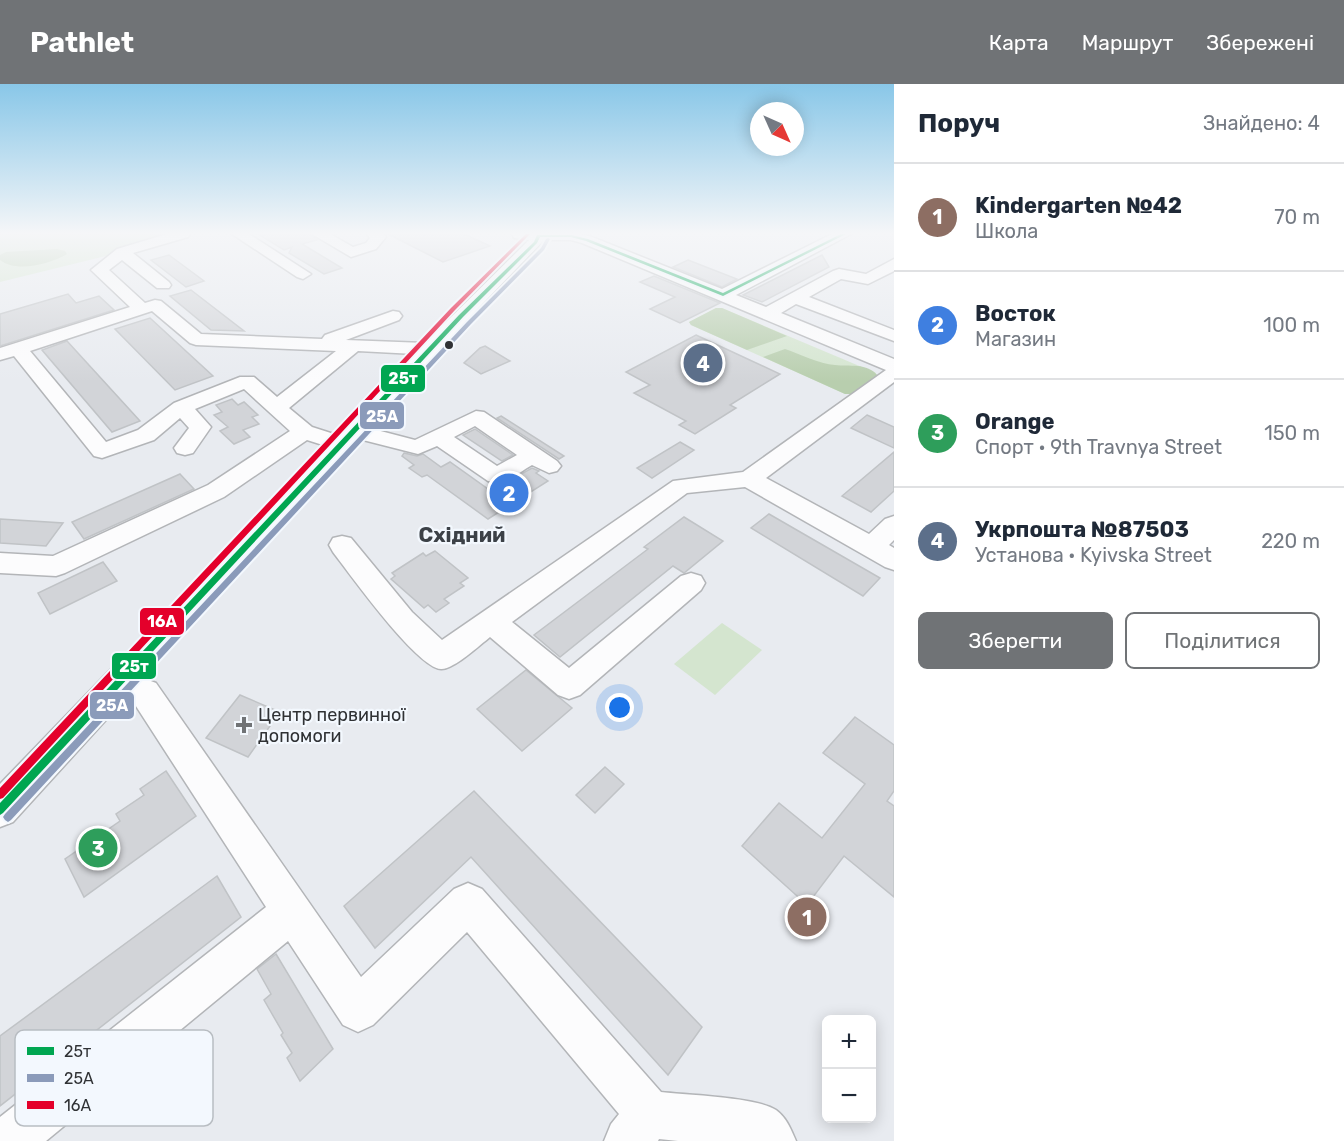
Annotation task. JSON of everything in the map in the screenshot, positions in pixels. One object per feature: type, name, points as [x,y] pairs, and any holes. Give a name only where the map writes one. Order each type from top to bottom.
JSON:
[{"type":"street","points":[[114,283],[142,309]]},
{"type":"street","points":[[0,810],[347,437],[494,283]]},
{"type":"street","points":[[694,283],[894,366]]},
{"type":"street","points":[[723,295],[746,283]]},
{"type":"street","points":[[768,313],[822,283]]},
{"type":"street","points":[[795,298],[894,336]]},
{"type":"street","points":[[432,349],[196,339],[155,304],[9,351],[102,451],[146,435],[181,407],[247,381],[304,432],[418,447],[438,436],[476,417],[541,460],[496,476],[438,436]]},
{"type":"street","points":[[318,344],[393,316]]},
{"type":"street","points":[[277,407],[355,345]]},
{"type":"street","points":[[342,545],[402,620],[441,657],[681,486],[749,479],[894,373]]},
{"type":"street","points":[[181,407],[200,427],[184,448]]},
{"type":"street","points":[[0,563],[56,566],[216,491],[304,432]]},
{"type":"street","points":[[749,479],[894,560]]},
{"type":"street","points":[[871,547],[894,525]]},
{"type":"street","points":[[491,621],[569,686],[691,583]]},
{"type":"street","points":[[118,682],[145,693],[358,1010],[468,903],[638,1127],[759,1127],[772,1141]]},
{"type":"street","points":[[146,1030],[292,912]]},
{"type":"street","points":[[12,1138],[27,1126]]},
{"type":"green space","points":[[716,308],[722,308],[876,373],[852,394],[845,394],[691,325],[689,322]]},
{"type":"green space","points":[[716,308],[722,308],[787,336],[747,350],[691,325],[689,322]]},
{"type":"green space","points":[[785,349],[829,364],[863,367],[878,376],[852,394],[845,394],[763,357]]},
{"type":"green space","points":[[722,623],[762,650],[715,695],[674,664]]},
{"type":"building","points":[[181,283],[197,283],[186,287]]},
{"type":"building","points":[[643,283],[672,283],[720,303],[680,323],[650,309],[675,297]]},
{"type":"building","points":[[713,283],[729,283],[722,287]]},
{"type":"building","points":[[766,283],[798,283],[762,302],[743,295]]},
{"type":"building","points":[[191,290],[244,331],[211,330],[170,296]]},
{"type":"building","points":[[68,294],[76,303],[99,296],[114,310],[0,346],[0,314]]},
{"type":"building","points":[[150,318],[213,376],[175,390],[115,329]]},
{"type":"building","points":[[696,335],[780,374],[730,405],[736,408],[695,434],[679,425],[686,421],[634,393],[650,385],[626,372]]},
{"type":"building","points":[[67,341],[140,421],[112,432],[42,350]]},
{"type":"building","points":[[485,346],[510,361],[481,374],[464,363]]},
{"type":"building","points":[[232,399],[238,405],[244,402],[258,415],[252,417],[259,424],[243,430],[250,437],[234,444],[220,431],[228,427],[214,415],[222,412],[216,405]]},
{"type":"building","points":[[867,415],[894,427],[894,448],[851,428]]},
{"type":"building","points":[[501,416],[564,456],[559,459],[497,418]]},
{"type":"building","points":[[475,429],[513,455],[502,461],[463,435]]},
{"type":"building","points":[[680,442],[694,450],[652,478],[637,468]]},
{"type":"building","points":[[894,452],[894,491],[871,512],[842,496]]},
{"type":"building","points":[[404,453],[417,456],[423,454],[441,467],[450,462],[491,491],[532,468],[539,471],[536,473],[548,481],[488,519],[427,475],[422,477],[409,468],[414,465],[402,456]]},
{"type":"building","points":[[180,474],[194,489],[84,539],[72,522]]},
{"type":"building","points":[[769,514],[880,578],[863,596],[751,528]]},
{"type":"building","points":[[684,517],[723,541],[684,573],[673,566],[560,657],[534,635],[648,549],[644,547]]},
{"type":"building","points":[[0,519],[63,523],[46,546],[0,543]]},
{"type":"building","points":[[435,551],[468,578],[460,583],[464,586],[444,599],[449,603],[436,612],[428,605],[424,608],[391,579],[395,576],[392,573],[423,553],[426,556]]},
{"type":"building","points":[[103,562],[117,581],[50,614],[38,593]]},
{"type":"building","points":[[526,670],[572,708],[522,751],[477,709]]},
{"type":"building","points":[[240,695],[280,712],[248,757],[206,738]]},
{"type":"building","points":[[855,717],[894,745],[894,791],[887,801],[894,806],[894,897],[844,856],[807,905],[742,846],[779,803],[822,838],[865,784],[823,753]]},
{"type":"building","points":[[605,767],[624,784],[595,813],[576,795]]},
{"type":"building","points":[[166,771],[196,816],[84,897],[65,859],[120,821],[116,814],[144,795],[140,789]]},
{"type":"building","points":[[474,791],[702,1027],[668,1075],[471,857],[375,948],[344,906]]},
{"type":"building","points":[[217,876],[241,917],[97,1030],[15,1030],[15,1094],[0,1106],[0,1036]]},
{"type":"building","points":[[276,954],[333,1049],[300,1081],[287,1058],[292,1053],[264,1000],[271,994],[257,969]]},
{"type":"transit line","name":"16А","points":[[0,795],[479,283]]},
{"type":"transit line","name":"25т","points":[[0,810],[494,283]]},
{"type":"transit line","name":"25А","points":[[8,817],[509,283]]},
{"type":"transit line","name":"25т","points":[[694,283],[723,295]]},
{"type":"transit line","name":"25т","points":[[723,295],[746,283]]},
{"type":"place","name":"Укрпошта №87503","points":[[703,363]]},
{"type":"place","name":"Восток","points":[[509,493]]},
{"type":"place","name":"Центр первинної допомоги","points":[[244,725]]},
{"type":"place","name":"Orange","points":[[98,848]]},
{"type":"place","name":"Kindergarten №42","points":[[807,917]]},
{"type":"district","name":"Східний","points":[[462,534]]}]
